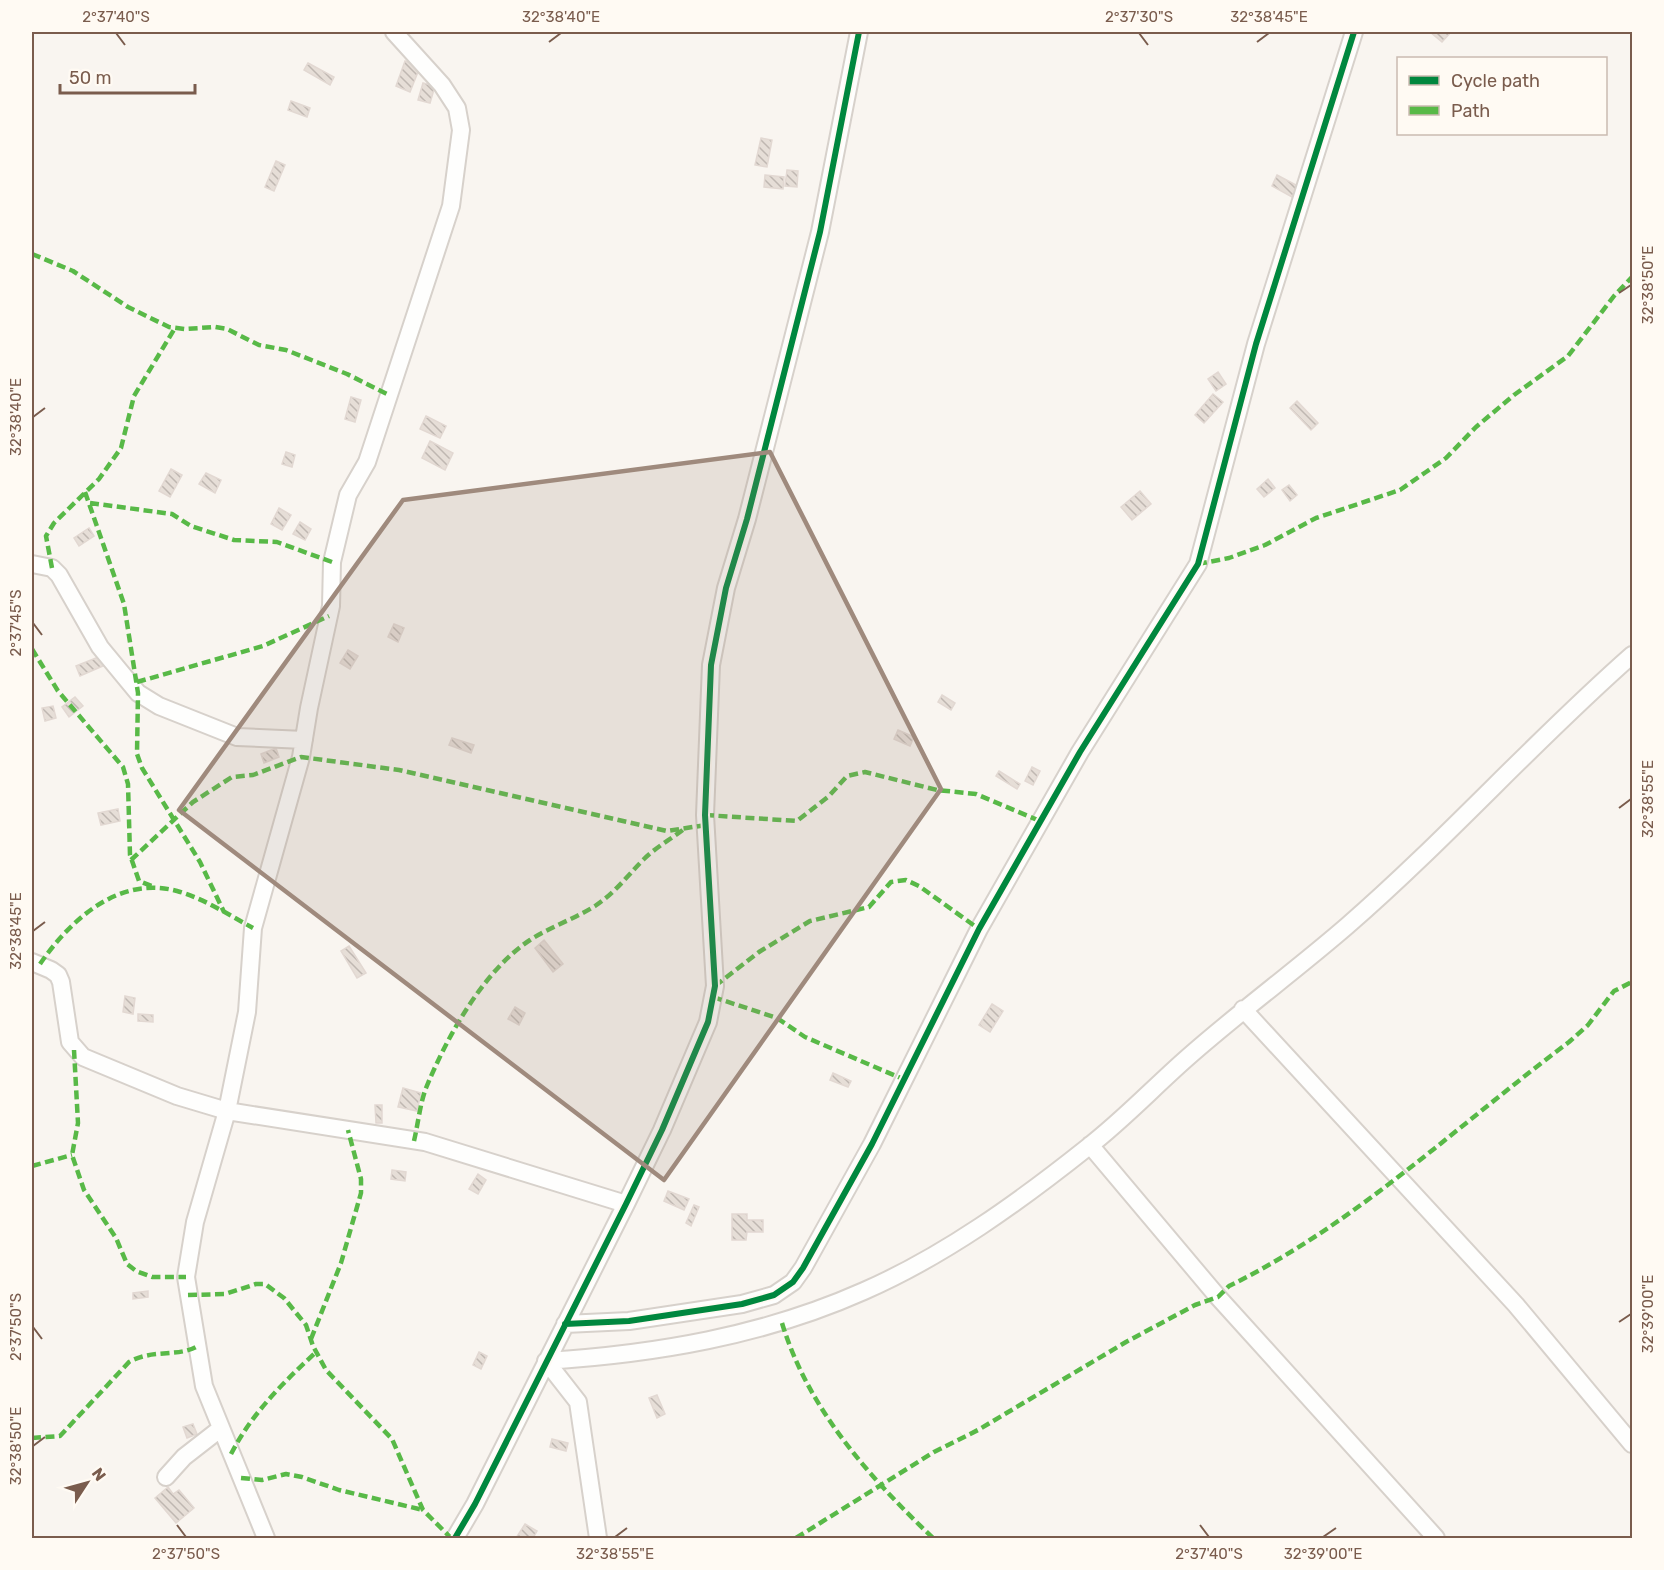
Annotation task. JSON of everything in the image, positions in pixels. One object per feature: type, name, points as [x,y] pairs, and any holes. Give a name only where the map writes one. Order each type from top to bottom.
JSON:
[{"type":"street","points":[[266,1539],[204,1386],[186,1277],[195,1222],[226,1112],[247,1012],[252,928],[301,758],[331,606],[332,562],[348,495],[367,462],[396,366],[438,254],[451,206],[461,130],[458,108],[442,85],[394,32]]},
{"type":"street","points":[[455,1539],[626,1204],[662,1130],[708,1022],[715,986],[705,815],[711,665],[726,588],[747,519],[820,232],[859,32]]},
{"type":"street","points":[[565,1324],[629,1321],[742,1304],[774,1295],[803,1269],[867,1153],[979,929],[1080,752],[1198,564],[1256,344],[1354,32]]},
{"type":"street","points":[[32,564],[52,568],[59,575],[100,647],[138,693],[159,706],[237,737],[304,740]]},
{"type":"street","points":[[546,1361],[610,1357],[715,1339],[782,1323],[865,1291],[1000,1214],[1090,1145],[1243,1009],[1347,925],[1632,655]]},
{"type":"street","points":[[32,963],[58,975],[70,1042],[82,1057],[177,1096],[226,1112],[425,1142],[626,1204]]},
{"type":"street","points":[[1243,1009],[1516,1305],[1632,1443]]},
{"type":"street","points":[[1090,1145],[1218,1297],[1436,1539]]},
{"type":"street","points":[[546,1361],[578,1402],[598,1539]]},
{"type":"street","points":[[166,1477],[184,1457],[220,1429]]},
{"type":"highlighted area","points":[[770,452],[941,789],[664,1180],[179,810],[403,500]]},
{"type":"building","points":[[1430,32],[1451,32],[1442,42]]},
{"type":"building","points":[[405,61],[420,67],[410,92],[396,86]]},
{"type":"building","points":[[308,63],[334,77],[330,85],[304,70]]},
{"type":"building","points":[[423,83],[435,86],[430,103],[418,100]]},
{"type":"building","points":[[291,101],[310,108],[307,117],[288,110]]},
{"type":"building","points":[[761,138],[772,140],[767,167],[755,165]]},
{"type":"building","points":[[276,161],[285,165],[274,191],[265,187]]},
{"type":"building","points":[[787,170],[798,171],[797,187],[785,186]]},
{"type":"building","points":[[765,175],[784,177],[783,189],[764,187]]},
{"type":"building","points":[[1277,175],[1298,186],[1292,197],[1272,186]]},
{"type":"building","points":[[1218,372],[1226,384],[1216,391],[1208,379]]},
{"type":"building","points":[[1213,394],[1223,402],[1204,423],[1195,415]]},
{"type":"building","points":[[351,397],[361,400],[355,422],[345,419]]},
{"type":"building","points":[[1297,401],[1318,423],[1311,430],[1290,408]]},
{"type":"building","points":[[426,416],[446,426],[440,438],[420,429]]},
{"type":"building","points":[[430,441],[453,453],[445,470],[422,458]]},
{"type":"building","points":[[286,452],[295,455],[292,467],[282,464]]},
{"type":"building","points":[[171,469],[182,475],[170,497],[159,491]]},
{"type":"building","points":[[206,473],[221,480],[215,493],[199,484]]},
{"type":"building","points":[[1268,479],[1275,488],[1264,497],[1257,489]]},
{"type":"building","points":[[1289,485],[1297,495],[1290,501],[1282,490]]},
{"type":"building","points":[[1140,491],[1151,504],[1132,520],[1121,507]]},
{"type":"building","points":[[279,508],[291,515],[282,530],[271,524]]},
{"type":"building","points":[[300,522],[311,529],[305,540],[293,534]]},
{"type":"building","points":[[89,528],[94,536],[79,546],[74,538]]},
{"type":"building","points":[[394,624],[404,628],[398,642],[388,637]]},
{"type":"building","points":[[348,650],[358,656],[350,669],[340,663]]},
{"type":"building","points":[[101,656],[105,665],[80,676],[76,666]]},
{"type":"building","points":[[942,695],[955,703],[951,710],[938,702]]},
{"type":"building","points":[[75,697],[83,706],[69,717],[62,707]]},
{"type":"building","points":[[53,706],[56,718],[45,721],[42,708]]},
{"type":"building","points":[[898,730],[914,737],[910,746],[894,739]]},
{"type":"building","points":[[452,738],[474,745],[471,753],[449,745]]},
{"type":"building","points":[[276,748],[279,757],[264,763],[261,754]]},
{"type":"building","points":[[1032,767],[1040,771],[1033,785],[1025,781]]},
{"type":"building","points":[[999,771],[1020,784],[1017,789],[996,776]]},
{"type":"building","points":[[118,809],[120,821],[101,825],[98,813]]},
{"type":"building","points":[[544,940],[563,964],[553,972],[535,948]]},
{"type":"building","points":[[349,946],[366,973],[357,978],[341,951]]},
{"type":"building","points":[[125,996],[135,998],[133,1014],[123,1012]]},
{"type":"building","points":[[992,1004],[1003,1011],[990,1032],[979,1025]]},
{"type":"building","points":[[515,1007],[525,1013],[519,1025],[508,1019]]},
{"type":"building","points":[[138,1014],[153,1015],[153,1022],[138,1021]]},
{"type":"building","points":[[833,1073],[851,1081],[848,1087],[830,1080]]},
{"type":"building","points":[[403,1088],[421,1093],[417,1111],[398,1107]]},
{"type":"building","points":[[375,1105],[382,1105],[382,1123],[376,1123]]},
{"type":"building","points":[[392,1170],[406,1172],[405,1181],[391,1179]]},
{"type":"building","points":[[478,1174],[486,1180],[478,1194],[469,1189]]},
{"type":"building","points":[[668,1191],[689,1199],[684,1210],[664,1201]]},
{"type":"building","points":[[694,1205],[699,1207],[691,1226],[686,1223]]},
{"type":"building","points":[[732,1214],[747,1214],[747,1220],[763,1220],[763,1232],[747,1232],[746,1240],[732,1240]]},
{"type":"building","points":[[148,1291],[148,1297],[133,1299],[133,1293]]},
{"type":"building","points":[[479,1352],[487,1356],[481,1369],[473,1365]]},
{"type":"building","points":[[657,1395],[665,1414],[657,1418],[649,1398]]},
{"type":"building","points":[[193,1424],[197,1434],[187,1438],[183,1427]]},
{"type":"building","points":[[552,1439],[568,1443],[566,1451],[550,1447]]},
{"type":"building","points":[[168,1487],[173,1494],[179,1490],[194,1508],[176,1523],[155,1498]]},
{"type":"building","points":[[525,1524],[537,1531],[533,1538],[516,1538]]},
{"type":"marked path","points":[[32,254],[73,271],[128,307],[169,327],[227,329],[259,345],[286,350],[347,374],[387,394]]},
{"type":"marked path","points":[[1198,564],[1229,558],[1265,545],[1316,518],[1400,490],[1446,458],[1476,427],[1514,395],[1568,356],[1614,296],[1632,277]]},
{"type":"marked path","points":[[52,568],[46,536],[54,523],[99,479],[121,448],[134,396],[175,328]]},
{"type":"marked path","points":[[85,492],[124,604],[138,693],[137,754],[142,768],[200,862],[224,912]]},
{"type":"marked path","points":[[90,503],[172,514],[191,526],[234,540],[277,542],[332,562]]},
{"type":"marked path","points":[[137,682],[263,646],[329,616]]},
{"type":"marked path","points":[[32,649],[58,691],[123,767],[128,784],[130,855],[139,881],[154,887]]},
{"type":"marked path","points":[[131,860],[193,802],[232,777],[253,775],[301,757],[399,770],[667,831],[706,825]]},
{"type":"marked path","points":[[705,815],[797,821],[829,796],[847,776],[865,772],[937,790],[976,794],[1040,821]]},
{"type":"marked path","points":[[414,1141],[424,1094],[444,1048],[468,1007],[497,969],[530,940],[595,906],[648,855],[684,829]]},
{"type":"marked path","points":[[715,986],[759,952],[810,921],[869,907],[891,882],[906,880],[919,886],[979,929]]},
{"type":"marked path","points":[[40,964],[81,917],[116,895],[135,889],[156,888],[187,894],[253,928]]},
{"type":"marked path","points":[[796,1538],[934,1452],[978,1430],[1126,1342],[1195,1305],[1218,1297],[1229,1286],[1319,1234],[1404,1172],[1569,1042],[1588,1025],[1614,991],[1632,982]]},
{"type":"marked path","points":[[713,997],[777,1018],[805,1037],[903,1079]]},
{"type":"marked path","points":[[74,1050],[78,1123],[72,1155],[84,1190],[116,1238],[127,1264],[136,1271],[152,1277],[186,1277]]},
{"type":"marked path","points":[[311,1339],[341,1263],[361,1193],[361,1179],[348,1130]]},
{"type":"marked path","points":[[32,1166],[72,1155]]},
{"type":"marked path","points":[[188,1295],[225,1294],[256,1284],[265,1284],[284,1298],[306,1325],[313,1346],[326,1370],[392,1439],[423,1510],[451,1538]]},
{"type":"marked path","points":[[782,1323],[793,1354],[825,1413],[864,1466],[933,1538]]},
{"type":"marked path","points":[[32,1438],[60,1436],[129,1362],[146,1356],[181,1352],[196,1347]]},
{"type":"marked path","points":[[231,1454],[258,1412],[316,1352]]},
{"type":"marked path","points":[[241,1478],[262,1480],[286,1474],[339,1490],[423,1510]]},
{"type":"cycle path","points":[[455,1538],[475,1504],[626,1204],[662,1130],[708,1022],[715,986],[705,815],[711,665],[726,588],[747,519],[820,232],[859,32]]},
{"type":"cycle path","points":[[565,1324],[629,1321],[742,1304],[774,1295],[793,1282],[803,1268],[872,1144],[979,929],[1080,752],[1198,564],[1256,344],[1354,32]]}]
